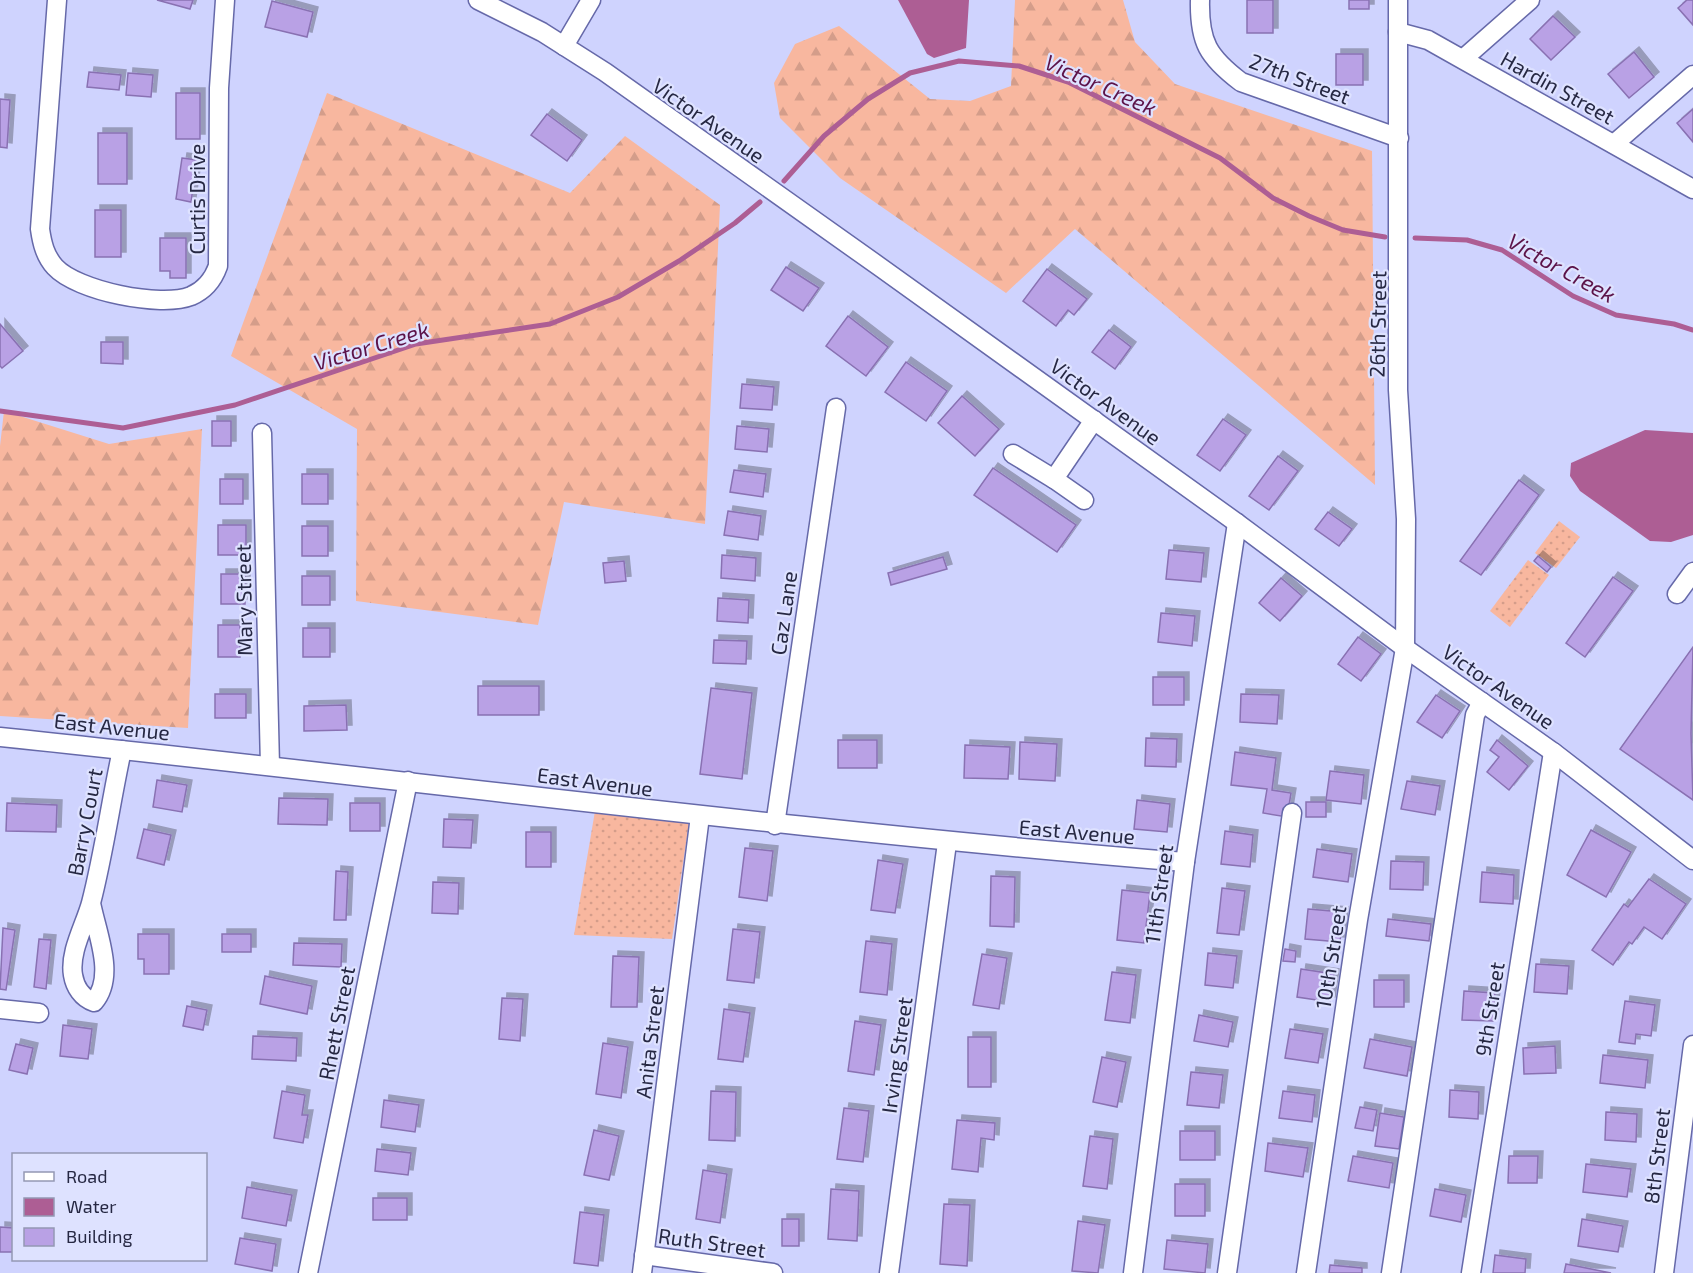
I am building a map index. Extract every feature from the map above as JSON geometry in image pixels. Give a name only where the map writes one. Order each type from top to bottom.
[{"type":"street","name":"Curtis Drive","points":[[57,0],[40,229],[46,255],[64,275],[100,290],[152,298],[177,299],[188,297],[207,285],[218,266],[219,82],[225,0]]},
{"type":"street","name":"Victor Avenue","points":[[478,0],[564,46],[605,72],[1237,523],[1406,648],[1553,752],[1693,860]]},
{"type":"street","points":[[564,46],[591,0]]},
{"type":"street","name":"27th Street","points":[[1200,0],[1199,28],[1202,36],[1211,54],[1225,70],[1241,82],[1399,138]]},
{"type":"street","name":"26th Street","points":[[1398,0],[1398,390],[1406,519],[1406,648]]},
{"type":"street","points":[[1463,59],[1530,0]]},
{"type":"street","name":"Hardin Street","points":[[1398,32],[1428,40],[1693,189]]},
{"type":"street","points":[[1614,144],[1693,75]]},
{"type":"street","name":"Caz Lane","points":[[775,825],[836,408]]},
{"type":"street","points":[[1054,479],[1094,420]]},
{"type":"street","name":"Mary Street","points":[[261,433],[270,766]]},
{"type":"street","points":[[1013,454],[1084,500]]},
{"type":"street","name":"11th Street","points":[[1133,1273],[1185,862],[1237,523]]},
{"type":"street","points":[[1677,594],[1693,572]]},
{"type":"street","name":"10th Street","points":[[1306,1273],[1358,920],[1406,648]]},
{"type":"street","points":[[1391,1273],[1474,715],[1482,702]]},
{"type":"street","name":"East Avenue","points":[[0,737],[775,825],[947,843],[1185,862]]},
{"type":"street","name":"Barry Court","points":[[91,903],[122,750]]},
{"type":"street","name":"9th Street","points":[[1471,1273],[1553,752]]},
{"type":"street","name":"Rhett Street","points":[[308,1273],[408,782]]},
{"type":"street","points":[[1227,1273],[1292,813]]},
{"type":"street","name":"Anita Street","points":[[643,1264],[700,816]]},
{"type":"street","name":"Irving Street","points":[[890,1273],[947,843]]},
{"type":"street","points":[[0,1009],[39,1013]]},
{"type":"street","name":"8th Street","points":[[1664,1273],[1693,1045]]},
{"type":"street","name":"Ruth Street","points":[[643,1264],[774,1273]]},
{"type":"green space","points":[[1015,0],[1123,0],[1135,42],[1175,84],[1372,151],[1375,485],[1075,229],[1006,293],[840,178],[780,118],[774,83],[795,44],[839,26],[930,99],[970,101],[1011,86]]},
{"type":"green space","points":[[327,93],[570,193],[625,136],[720,205],[705,524],[564,502],[538,625],[356,601],[357,429],[231,356]]},
{"type":"green space","points":[[4,411],[109,444],[202,429],[188,728],[0,716],[0,446]]},
{"type":"green space","points":[[1559,521],[1580,537],[1556,568],[1535,553]]},
{"type":"green space","points":[[1528,560],[1549,575],[1510,627],[1490,611]]},
{"type":"green space","points":[[595,811],[689,822],[672,939],[574,935]]},
{"type":"water","points":[[898,0],[969,0],[966,48],[934,58],[927,54]]},
{"type":"water","points":[[1645,430],[1693,433],[1693,535],[1671,542],[1650,541],[1580,491],[1570,476],[1571,463]]},
{"type":"building","points":[[157,0],[193,0],[190,9]]},
{"type":"building","points":[[1247,0],[1273,0],[1273,33],[1247,33]]},
{"type":"building","points":[[1349,0],[1369,0],[1369,9],[1349,9]]},
{"type":"building","points":[[1687,0],[1693,0],[1693,25],[1678,8]]},
{"type":"building","points":[[272,1],[313,12],[307,37],[265,27]]},
{"type":"building","points":[[1553,16],[1575,37],[1551,60],[1530,39]]},
{"type":"building","points":[[1634,52],[1654,77],[1629,98],[1608,74]]},
{"type":"building","points":[[1336,54],[1363,54],[1363,85],[1336,85]]},
{"type":"building","points":[[89,72],[121,75],[119,90],[87,87]]},
{"type":"building","points":[[128,73],[153,75],[151,97],[126,95]]},
{"type":"building","points":[[176,93],[200,93],[200,139],[176,139]]},
{"type":"building","points":[[0,99],[10,100],[7,148],[0,147]]},
{"type":"building","points":[[1693,109],[1693,142],[1677,123]]},
{"type":"building","points":[[547,114],[582,140],[567,161],[531,135]]},
{"type":"building","points":[[98,133],[127,133],[127,184],[98,184]]},
{"type":"building","points":[[182,158],[197,160],[191,202],[176,199]]},
{"type":"building","points":[[95,210],[121,210],[121,257],[95,257]]},
{"type":"building","points":[[160,238],[186,238],[186,278],[170,278],[170,271],[160,271]]},
{"type":"building","points":[[786,267],[819,288],[803,311],[771,290]]},
{"type":"building","points":[[1047,269],[1087,299],[1074,315],[1068,310],[1056,326],[1023,301]]},
{"type":"building","points":[[848,316],[888,347],[866,376],[826,346]]},
{"type":"building","points":[[0,324],[23,351],[2,368],[0,366]]},
{"type":"building","points":[[1109,330],[1131,347],[1115,369],[1092,352]]},
{"type":"building","points":[[101,342],[123,342],[123,364],[101,363]]},
{"type":"building","points":[[906,362],[947,391],[926,421],[885,392]]},
{"type":"building","points":[[742,384],[774,387],[772,410],[740,408]]},
{"type":"building","points":[[962,396],[999,429],[975,456],[938,423]]},
{"type":"building","points":[[1223,419],[1246,435],[1220,471],[1197,455]]},
{"type":"building","points":[[212,421],[231,421],[231,446],[212,446]]},
{"type":"building","points":[[737,426],[769,429],[767,452],[735,449]]},
{"type":"building","points":[[1278,456],[1298,471],[1269,510],[1249,496]]},
{"type":"building","points":[[993,468],[1076,525],[1057,552],[974,495]]},
{"type":"building","points":[[734,470],[766,474],[763,497],[730,492]]},
{"type":"building","points":[[302,474],[328,474],[328,504],[302,504]]},
{"type":"building","points":[[220,479],[243,479],[243,504],[220,504]]},
{"type":"building","points":[[1519,480],[1539,495],[1481,575],[1460,561]]},
{"type":"building","points":[[728,511],[761,516],[758,540],[724,535]]},
{"type":"building","points":[[1328,512],[1352,529],[1339,546],[1315,529]]},
{"type":"building","points":[[218,525],[246,525],[246,555],[218,555]]},
{"type":"building","points":[[302,526],[328,526],[328,556],[302,556]]},
{"type":"building","points":[[1169,550],[1204,553],[1201,582],[1166,579]]},
{"type":"building","points":[[722,555],[756,558],[755,581],[721,578]]},
{"type":"building","points":[[1538,556],[1551,567],[1547,572],[1534,561]]},
{"type":"building","points":[[943,557],[947,569],[891,585],[888,573]]},
{"type":"building","points":[[624,561],[626,581],[605,583],[603,563]]},
{"type":"building","points":[[221,574],[245,574],[245,604],[221,604]]},
{"type":"building","points":[[302,576],[330,576],[330,605],[302,605]]},
{"type":"building","points":[[1613,577],[1633,591],[1585,657],[1566,643]]},
{"type":"building","points":[[1281,578],[1302,596],[1280,621],[1259,603]]},
{"type":"building","points":[[718,598],[749,600],[748,623],[717,621]]},
{"type":"building","points":[[1161,613],[1195,616],[1192,646],[1158,642]]},
{"type":"building","points":[[218,625],[240,625],[240,657],[218,657]]},
{"type":"building","points":[[303,628],[330,628],[330,657],[303,657]]},
{"type":"building","points":[[1358,637],[1381,654],[1361,681],[1338,664]]},
{"type":"building","points":[[714,640],[747,641],[746,664],[713,663]]},
{"type":"building","points":[[1693,647],[1691,734],[1693,800],[1620,749]]},
{"type":"building","points":[[1153,677],[1184,677],[1184,705],[1153,705]]},
{"type":"building","points":[[478,686],[539,686],[539,715],[478,715]]},
{"type":"building","points":[[711,688],[752,693],[742,779],[700,774]]},
{"type":"building","points":[[215,694],[246,694],[246,718],[215,718]]},
{"type":"building","points":[[1241,694],[1279,695],[1277,724],[1240,722]]},
{"type":"building","points":[[1436,695],[1460,711],[1442,738],[1417,722]]},
{"type":"building","points":[[346,705],[347,730],[304,731],[304,706]]},
{"type":"building","points":[[1146,738],[1177,739],[1176,767],[1145,766]]},
{"type":"building","points":[[838,740],[877,740],[877,768],[838,768]]},
{"type":"building","points":[[1497,740],[1528,766],[1509,790],[1487,772],[1499,757],[1490,750]]},
{"type":"building","points":[[1020,742],[1057,744],[1055,781],[1019,779]]},
{"type":"building","points":[[965,745],[1010,747],[1008,779],[964,778]]},
{"type":"building","points":[[1235,752],[1276,758],[1272,790],[1291,793],[1287,817],[1263,813],[1267,789],[1231,785]]},
{"type":"building","points":[[1330,771],[1364,775],[1361,804],[1326,800]]},
{"type":"building","points":[[157,780],[187,785],[182,812],[153,807]]},
{"type":"building","points":[[1407,781],[1440,786],[1435,815],[1401,809]]},
{"type":"building","points":[[279,798],[328,799],[327,825],[278,824]]},
{"type":"building","points":[[1137,800],[1170,804],[1167,832],[1134,829]]},
{"type":"building","points":[[1306,802],[1326,802],[1326,817],[1306,817]]},
{"type":"building","points":[[7,803],[57,805],[56,832],[6,831]]},
{"type":"building","points":[[350,803],[380,803],[380,831],[350,831]]},
{"type":"building","points":[[444,819],[473,820],[471,848],[443,847]]},
{"type":"building","points":[[144,829],[171,835],[164,865],[137,858]]},
{"type":"building","points":[[1591,830],[1631,852],[1606,897],[1567,875]]},
{"type":"building","points":[[1225,831],[1253,835],[1250,867],[1221,864]]},
{"type":"building","points":[[526,832],[551,832],[551,867],[526,867]]},
{"type":"building","points":[[745,848],[773,851],[767,901],[739,897]]},
{"type":"building","points":[[1317,849],[1352,854],[1348,882],[1313,877]]},
{"type":"building","points":[[878,860],[903,864],[895,913],[871,910]]},
{"type":"building","points":[[1391,861],[1424,862],[1423,890],[1390,889]]},
{"type":"building","points":[[336,871],[348,872],[346,920],[334,920]]},
{"type":"building","points":[[1482,872],[1514,875],[1513,904],[1480,902]]},
{"type":"building","points":[[991,876],[1015,877],[1014,927],[990,926]]},
{"type":"building","points":[[1649,879],[1686,904],[1662,939],[1644,927],[1632,944],[1629,942],[1613,965],[1592,950],[1624,904],[1628,907]]},
{"type":"building","points":[[433,882],[459,883],[458,914],[432,913]]},
{"type":"building","points":[[1222,888],[1245,891],[1239,935],[1217,933]]},
{"type":"building","points":[[1122,890],[1150,893],[1144,943],[1117,940]]},
{"type":"building","points":[[1308,909],[1343,912],[1340,942],[1305,939]]},
{"type":"building","points":[[1388,919],[1431,924],[1429,941],[1386,936]]},
{"type":"building","points":[[3,928],[15,930],[6,990],[0,989]]},
{"type":"building","points":[[733,929],[760,932],[754,983],[727,980]]},
{"type":"building","points":[[138,934],[169,934],[169,974],[144,974],[144,959],[138,959]]},
{"type":"building","points":[[222,934],[251,934],[251,952],[222,952]]},
{"type":"building","points":[[39,939],[51,940],[46,989],[34,987]]},
{"type":"building","points":[[866,941],[892,944],[887,995],[860,992]]},
{"type":"building","points":[[294,943],[342,944],[341,967],[293,965]]},
{"type":"building","points":[[1285,949],[1296,951],[1295,962],[1283,961]]},
{"type":"building","points":[[1208,953],[1237,956],[1233,988],[1205,985]]},
{"type":"building","points":[[982,954],[1007,958],[999,1009],[973,1005]]},
{"type":"building","points":[[613,956],[639,957],[637,1007],[611,1007]]},
{"type":"building","points":[[1536,964],[1569,966],[1567,994],[1534,992]]},
{"type":"building","points":[[1301,969],[1334,974],[1330,1002],[1297,997]]},
{"type":"building","points":[[1112,972],[1136,975],[1130,1023],[1105,1020]]},
{"type":"building","points":[[265,976],[312,986],[307,1014],[260,1004]]},
{"type":"building","points":[[1374,980],[1404,980],[1404,1007],[1374,1007]]},
{"type":"building","points":[[1464,991],[1495,993],[1493,1021],[1462,1020]]},
{"type":"building","points":[[502,998],[523,999],[520,1041],[499,1039]]},
{"type":"building","points":[[1625,1001],[1655,1005],[1651,1036],[1636,1034],[1635,1044],[1619,1042]]},
{"type":"building","points":[[187,1006],[207,1010],[203,1030],[183,1026]]},
{"type":"building","points":[[724,1009],[750,1013],[743,1062],[718,1059]]},
{"type":"building","points":[[1199,1015],[1233,1022],[1228,1047],[1194,1041]]},
{"type":"building","points":[[855,1021],[881,1025],[874,1075],[848,1071]]},
{"type":"building","points":[[63,1025],[92,1029],[88,1059],[60,1056]]},
{"type":"building","points":[[1290,1029],[1323,1034],[1318,1063],[1285,1058]]},
{"type":"building","points":[[253,1036],[297,1038],[296,1061],[252,1059]]},
{"type":"building","points":[[968,1037],[991,1037],[991,1087],[968,1087]]},
{"type":"building","points":[[1370,1039],[1412,1047],[1407,1076],[1364,1068]]},
{"type":"building","points":[[603,1043],[628,1047],[621,1098],[596,1094]]},
{"type":"building","points":[[16,1044],[33,1048],[27,1074],[9,1070]]},
{"type":"building","points":[[1555,1046],[1556,1073],[1524,1074],[1523,1048]]},
{"type":"building","points":[[1603,1055],[1648,1060],[1645,1088],[1600,1083]]},
{"type":"building","points":[[1102,1057],[1126,1062],[1117,1107],[1093,1102]]},
{"type":"building","points":[[1191,1072],[1223,1075],[1219,1108],[1187,1105]]},
{"type":"building","points":[[1450,1090],[1479,1092],[1478,1119],[1449,1117]]},
{"type":"building","points":[[282,1091],[305,1095],[302,1115],[308,1115],[303,1143],[274,1138]]},
{"type":"building","points":[[711,1091],[736,1092],[735,1141],[709,1140]]},
{"type":"building","points":[[1283,1091],[1315,1095],[1312,1122],[1279,1118]]},
{"type":"building","points":[[384,1100],[419,1105],[415,1132],[381,1127]]},
{"type":"building","points":[[1360,1107],[1377,1110],[1373,1131],[1355,1128]]},
{"type":"building","points":[[844,1108],[869,1111],[863,1162],[837,1159]]},
{"type":"building","points":[[1606,1112],[1637,1114],[1636,1142],[1605,1140]]},
{"type":"building","points":[[1380,1113],[1404,1117],[1399,1149],[1375,1146]]},
{"type":"building","points":[[957,1120],[995,1123],[994,1140],[981,1138],[978,1172],[952,1169]]},
{"type":"building","points":[[594,1130],[619,1136],[609,1180],[584,1175]]},
{"type":"building","points":[[1180,1131],[1215,1131],[1215,1160],[1180,1160]]},
{"type":"building","points":[[1090,1136],[1113,1139],[1107,1189],[1083,1186]]},
{"type":"building","points":[[1268,1143],[1308,1148],[1303,1177],[1265,1171]]},
{"type":"building","points":[[377,1149],[411,1153],[408,1175],[375,1171]]},
{"type":"building","points":[[1353,1156],[1393,1163],[1389,1188],[1348,1181]]},
{"type":"building","points":[[1509,1156],[1538,1156],[1537,1183],[1508,1183]]},
{"type":"building","points":[[1586,1164],[1631,1169],[1627,1197],[1583,1192]]},
{"type":"building","points":[[703,1170],[727,1174],[720,1223],[696,1219]]},
{"type":"building","points":[[1175,1184],[1205,1184],[1205,1216],[1175,1216]]},
{"type":"building","points":[[247,1187],[292,1195],[286,1226],[242,1218]]},
{"type":"building","points":[[831,1189],[859,1191],[857,1241],[828,1239]]},
{"type":"building","points":[[1435,1189],[1466,1195],[1461,1222],[1430,1216]]},
{"type":"building","points":[[373,1198],[407,1198],[407,1220],[373,1220]]},
{"type":"building","points":[[944,1204],[970,1205],[967,1266],[940,1264]]},
{"type":"building","points":[[580,1212],[604,1215],[598,1266],[574,1263]]},
{"type":"building","points":[[782,1219],[799,1219],[799,1246],[782,1246]]},
{"type":"building","points":[[1582,1219],[1623,1226],[1618,1252],[1578,1246]]},
{"type":"building","points":[[1078,1221],[1105,1225],[1098,1273],[1072,1271]]},
{"type":"building","points":[[0,1227],[12,1228],[12,1252],[0,1252]]},
{"type":"building","points":[[240,1238],[276,1244],[272,1271],[235,1264]]},
{"type":"building","points":[[1167,1240],[1208,1244],[1205,1273],[1164,1269]]},
{"type":"building","points":[[1495,1255],[1526,1259],[1525,1273],[1493,1273]]},
{"type":"building","points":[[1566,1264],[1611,1273],[1564,1273]]},
{"type":"building","points":[[1330,1265],[1362,1268],[1362,1273],[1329,1273]]},
{"type":"waterway","name":"Victor Creek","points":[[784,181],[824,136],[868,99],[910,73],[959,61],[1019,66],[1068,82],[1220,158],[1273,198],[1309,216],[1343,230],[1385,237]]},
{"type":"waterway","name":"Victor Creek","points":[[0,411],[123,428],[235,405],[416,344],[550,324],[618,297],[679,261],[735,223],[760,202]]},
{"type":"waterway","name":"Victor Creek","points":[[1415,238],[1467,240],[1502,250],[1573,296],[1616,315],[1674,324],[1693,330]]}]
